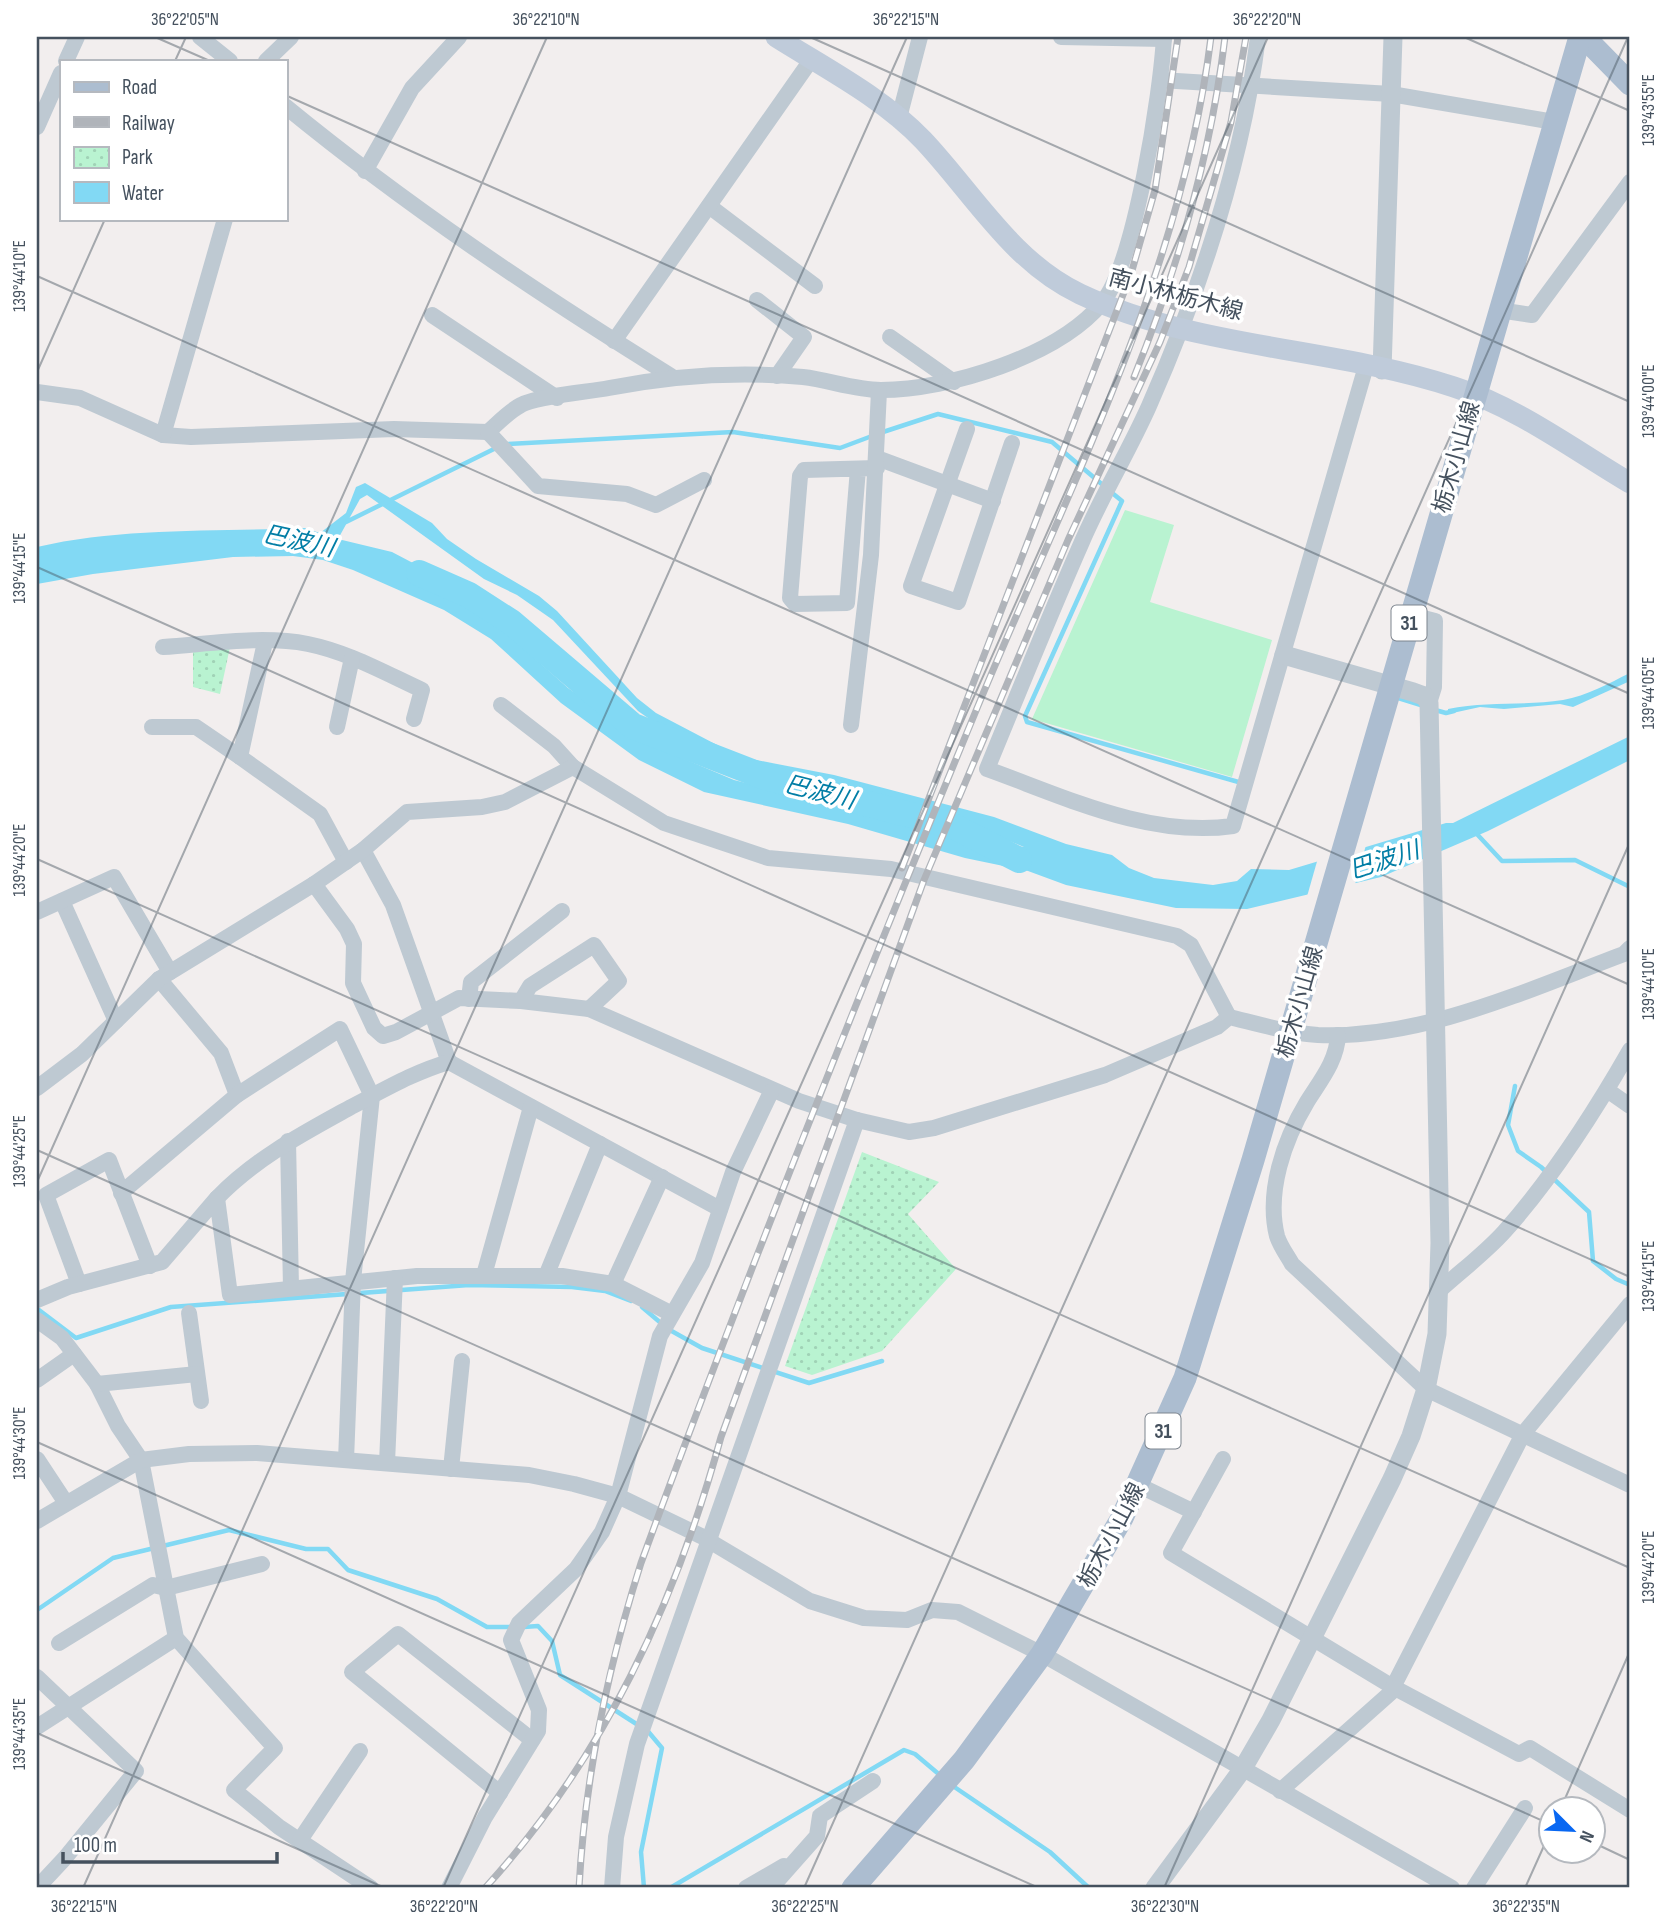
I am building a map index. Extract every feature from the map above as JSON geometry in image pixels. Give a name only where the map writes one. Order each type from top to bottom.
[{"type":"main road","name":"南小林栃木線","points":[[776,37],[899,118],[922,138],[1031,261],[1062,284],[1102,303],[1182,327],[1374,368],[1474,394],[1630,483]]},
{"type":"main road","points":[[1582,37],[1630,83]]},
{"type":"main road","name":"栃木小山線","points":[[853,1888],[964,1760],[1042,1654],[1091,1575],[1139,1485],[1185,1378],[1253,1160],[1474,394],[1554,122],[1582,37]]},
{"type":"street","points":[[66,60],[77,37]]},
{"type":"street","points":[[200,37],[229,60]]},
{"type":"street","points":[[267,60],[291,37]]},
{"type":"street","points":[[365,172],[412,88],[460,37]]},
{"type":"street","points":[[899,118],[920,37]]},
{"type":"street","points":[[37,392],[80,398],[163,435],[191,437],[394,429],[488,432],[521,404],[671,376],[714,374],[805,377],[879,391],[954,382],[1034,351],[1075,327],[1102,303],[1116,282],[1128,239],[1160,80],[1164,38],[1061,37]]},
{"type":"street","points":[[1258,37],[1252,83],[1217,228],[1182,327],[1147,409],[1081,543],[987,769],[1126,819],[1212,829],[1233,826],[1374,368],[1393,37]]},
{"type":"street","points":[[614,341],[811,60]]},
{"type":"street","points":[[37,127],[60,75]]},
{"type":"street","points":[[1160,80],[1252,83],[1391,94],[1554,122]]},
{"type":"street","points":[[287,108],[365,172],[542,295],[671,376]]},
{"type":"street","points":[[1499,310],[1532,315],[1630,182]]},
{"type":"street","points":[[709,206],[815,286]]},
{"type":"street","points":[[163,435],[225,220]]},
{"type":"street","points":[[757,300],[804,337],[777,376]]},
{"type":"street","points":[[432,315],[557,398]]},
{"type":"street","points":[[890,337],[954,382]]},
{"type":"street","points":[[851,725],[877,463],[879,391]]},
{"type":"street","points":[[967,429],[911,586],[958,602],[1013,443]]},
{"type":"street","points":[[488,432],[538,486],[627,494],[656,505],[704,480]]},
{"type":"street","points":[[858,469],[847,603],[795,604],[790,598],[800,476],[804,470],[858,469],[877,463],[993,501]]},
{"type":"street","points":[[1155,1888],[1242,1770],[1313,1639],[1392,1479],[1411,1436],[1426,1389],[1437,1334],[1440,1290],[1429,703],[1434,687],[1435,621],[1412,615]]},
{"type":"street","points":[[240,757],[265,642]]},
{"type":"street","points":[[163,647],[265,642],[307,644],[352,658],[422,690],[414,719]]},
{"type":"street","points":[[1284,655],[1424,696],[1429,703]]},
{"type":"street","points":[[337,727],[352,658]]},
{"type":"street","points":[[501,705],[554,746],[573,767],[664,823],[768,858],[891,869],[1177,936],[1191,945],[1229,1017],[1290,1031],[1338,1035],[1373,1034],[1437,1020],[1624,954],[1630,948]]},
{"type":"street","points":[[152,727],[196,727],[240,757],[320,814],[346,862]]},
{"type":"street","points":[[37,1088],[82,1054],[165,976],[314,884],[363,850],[407,812],[482,807],[505,802],[573,767]]},
{"type":"street","points":[[363,850],[393,905],[449,1062],[720,1209]]},
{"type":"street","points":[[37,912],[114,877],[165,976],[221,1053],[237,1095]]},
{"type":"street","points":[[314,884],[347,929],[354,944],[353,983],[374,1028],[383,1036],[396,1032],[459,998],[521,1001],[589,1009],[771,1092],[857,1120],[909,1132],[934,1128],[1105,1075],[1217,1027],[1229,1017]]},
{"type":"street","points":[[62,901],[116,1021]]},
{"type":"street","points":[[469,999],[471,982],[562,911]]},
{"type":"street","points":[[521,1001],[530,986],[594,945],[619,981],[589,1009]]},
{"type":"street","points":[[121,1193],[237,1095],[340,1029],[372,1096],[353,1281],[346,1460]]},
{"type":"street","points":[[1338,1035],[1337,1049],[1294,1123],[1281,1166],[1273,1210],[1278,1238],[1292,1264],[1426,1389],[1630,1485]]},
{"type":"street","points":[[1440,1290],[1502,1234],[1537,1192],[1607,1090],[1630,1050]]},
{"type":"street","points":[[37,1300],[79,1284],[162,1262],[241,1173],[288,1141],[372,1096],[417,1072],[449,1062]]},
{"type":"street","points":[[1607,1090],[1630,1106]]},
{"type":"street","points":[[449,1888],[500,1793],[538,1731],[539,1710],[511,1640],[519,1623],[576,1569],[602,1532],[618,1496],[660,1336],[702,1263],[720,1209],[771,1092]]},
{"type":"street","points":[[484,1275],[531,1107]]},
{"type":"street","points":[[612,1888],[615,1837],[637,1744],[857,1120]]},
{"type":"street","points":[[288,1141],[291,1288]]},
{"type":"street","points":[[546,1276],[600,1144]]},
{"type":"street","points":[[79,1284],[46,1195],[109,1160],[150,1266]]},
{"type":"street","points":[[1253,1160],[1281,1166]]},
{"type":"street","points":[[613,1284],[662,1177]]},
{"type":"street","points":[[217,1198],[230,1295],[395,1278],[546,1276],[613,1284],[672,1314]]},
{"type":"street","points":[[387,1464],[395,1278]]},
{"type":"street","points":[[1280,1791],[1395,1687],[1523,1434],[1630,1304]]},
{"type":"street","points":[[189,1313],[201,1401]]},
{"type":"street","points":[[37,1320],[62,1338],[97,1384],[118,1426],[141,1460],[176,1638],[275,1748],[234,1790],[300,1840],[371,1888]]},
{"type":"street","points":[[37,1380],[74,1354]]},
{"type":"street","points":[[451,1469],[462,1361]]},
{"type":"street","points":[[97,1384],[197,1374]]},
{"type":"street","points":[[37,1521],[141,1460],[189,1454],[257,1452],[529,1475],[618,1496],[709,1540],[810,1601],[864,1618],[907,1620],[932,1610],[958,1612],[1042,1654],[1452,1888]]},
{"type":"street","points":[[1223,1460],[1171,1553],[1395,1687],[1519,1754],[1530,1748],[1630,1810]]},
{"type":"street","points":[[37,1461],[65,1503]]},
{"type":"street","points":[[1139,1485],[1194,1512]]},
{"type":"street","points":[[59,1643],[153,1585],[166,1588],[262,1564]]},
{"type":"street","points":[[500,1793],[352,1672],[398,1634],[532,1740]]},
{"type":"street","points":[[37,1727],[176,1638]]},
{"type":"street","points":[[37,1677],[136,1771],[37,1888]]},
{"type":"street","points":[[300,1840],[360,1751]]},
{"type":"street","points":[[771,1888],[817,1836],[820,1816],[873,1781]]},
{"type":"street","points":[[1474,1888],[1525,1808]]},
{"type":"street","points":[[746,1888],[795,1860]]},
{"type":"green space","points":[[1125,510],[1174,525],[1150,602],[1272,640],[1232,777],[1032,719]]},
{"type":"green space","points":[[230,647],[220,694],[193,687],[193,652]]},
{"type":"green space","points":[[862,1152],[939,1182],[908,1214],[956,1269],[882,1351],[812,1375],[785,1366]]},
{"type":"water","points":[[365,483],[432,523],[447,539],[476,559],[539,596],[557,611],[637,698],[656,713],[719,746],[746,758],[834,775],[994,817],[1066,844],[1112,855],[1129,868],[1154,878],[1213,885],[1237,881],[1251,869],[1289,870],[1453,823],[1630,736],[1630,760],[1488,831],[1381,877],[1247,909],[1176,908],[1066,885],[1028,871],[965,858],[848,824],[704,792],[639,760],[561,703],[491,639],[444,610],[353,570],[323,560],[293,556],[233,557],[93,574],[37,584],[37,547],[136,533],[305,528],[320,533],[346,513],[356,487]],"holes":[[[367,495],[484,579],[517,595],[553,620],[638,711],[685,744],[763,775],[862,796],[984,831],[1024,847],[977,841],[734,780],[675,755],[625,728],[568,688],[474,604],[432,573],[392,552],[338,539],[360,499]]]},
{"type":"water","points":[[1630,673],[1630,681],[1573,707],[1560,704],[1504,709],[1480,707],[1448,714],[1448,709],[1462,707],[1549,702],[1572,698]]},
{"type":"pier","points":[[1366,845],[1354,888],[1306,900],[1318,858]]},
{"type":"waterway","points":[[880,433],[938,414],[1052,442],[1104,486]]},
{"type":"waterway","points":[[507,444],[733,432],[840,448],[872,436]]},
{"type":"waterway","points":[[346,522],[498,447]]},
{"type":"waterway","points":[[1111,492],[1122,501],[1025,716],[1027,722],[1242,783]]},
{"type":"waterway","name":"巴波川","points":[[419,573],[469,595],[511,622],[633,726],[765,777],[953,826],[1019,860]]},
{"type":"waterway","points":[[1395,697],[1424,706]]},
{"type":"waterway","points":[[1435,710],[1446,713],[1454,711]]},
{"type":"waterway","points":[[1475,832],[1502,861],[1575,860],[1630,887]]},
{"type":"waterway","points":[[1515,1086],[1508,1125],[1518,1151],[1541,1167],[1589,1212],[1593,1261],[1616,1279],[1630,1285]]},
{"type":"waterway","points":[[37,1314],[39,1310],[76,1338],[171,1307],[469,1285],[572,1287],[605,1291],[631,1301]]},
{"type":"waterway","points":[[642,1307],[662,1324]]},
{"type":"waterway","points":[[668,1329],[702,1348],[809,1383],[882,1361]]},
{"type":"waterway","points":[[37,1610],[113,1558],[229,1530],[306,1549],[328,1549],[348,1570],[437,1599],[487,1627],[511,1627]]},
{"type":"waterway","points":[[524,1627],[538,1626],[552,1641],[560,1675],[638,1725]]},
{"type":"waterway","points":[[644,1888],[641,1852],[662,1748],[646,1729]]},
{"type":"waterway","points":[[670,1888],[904,1750],[915,1754],[941,1776]]},
{"type":"waterway","points":[[950,1784],[1050,1852],[1089,1888]]},
{"type":"railway","points":[[902,868],[1131,274],[1155,190],[1178,37]]},
{"type":"railway","points":[[579,1888],[592,1764],[608,1683],[641,1563],[722,1346],[849,1023],[980,701],[1118,376],[1149,293],[1175,210],[1196,124],[1211,37]]},
{"type":"railway","points":[[1134,377],[1165,294],[1191,210],[1211,124],[1225,37]]},
{"type":"railway","points":[[485,1888],[565,1787],[630,1677],[657,1620],[681,1560],[721,1437],[924,880],[1068,540],[1160,342],[1189,267],[1231,122],[1246,37]]}]
